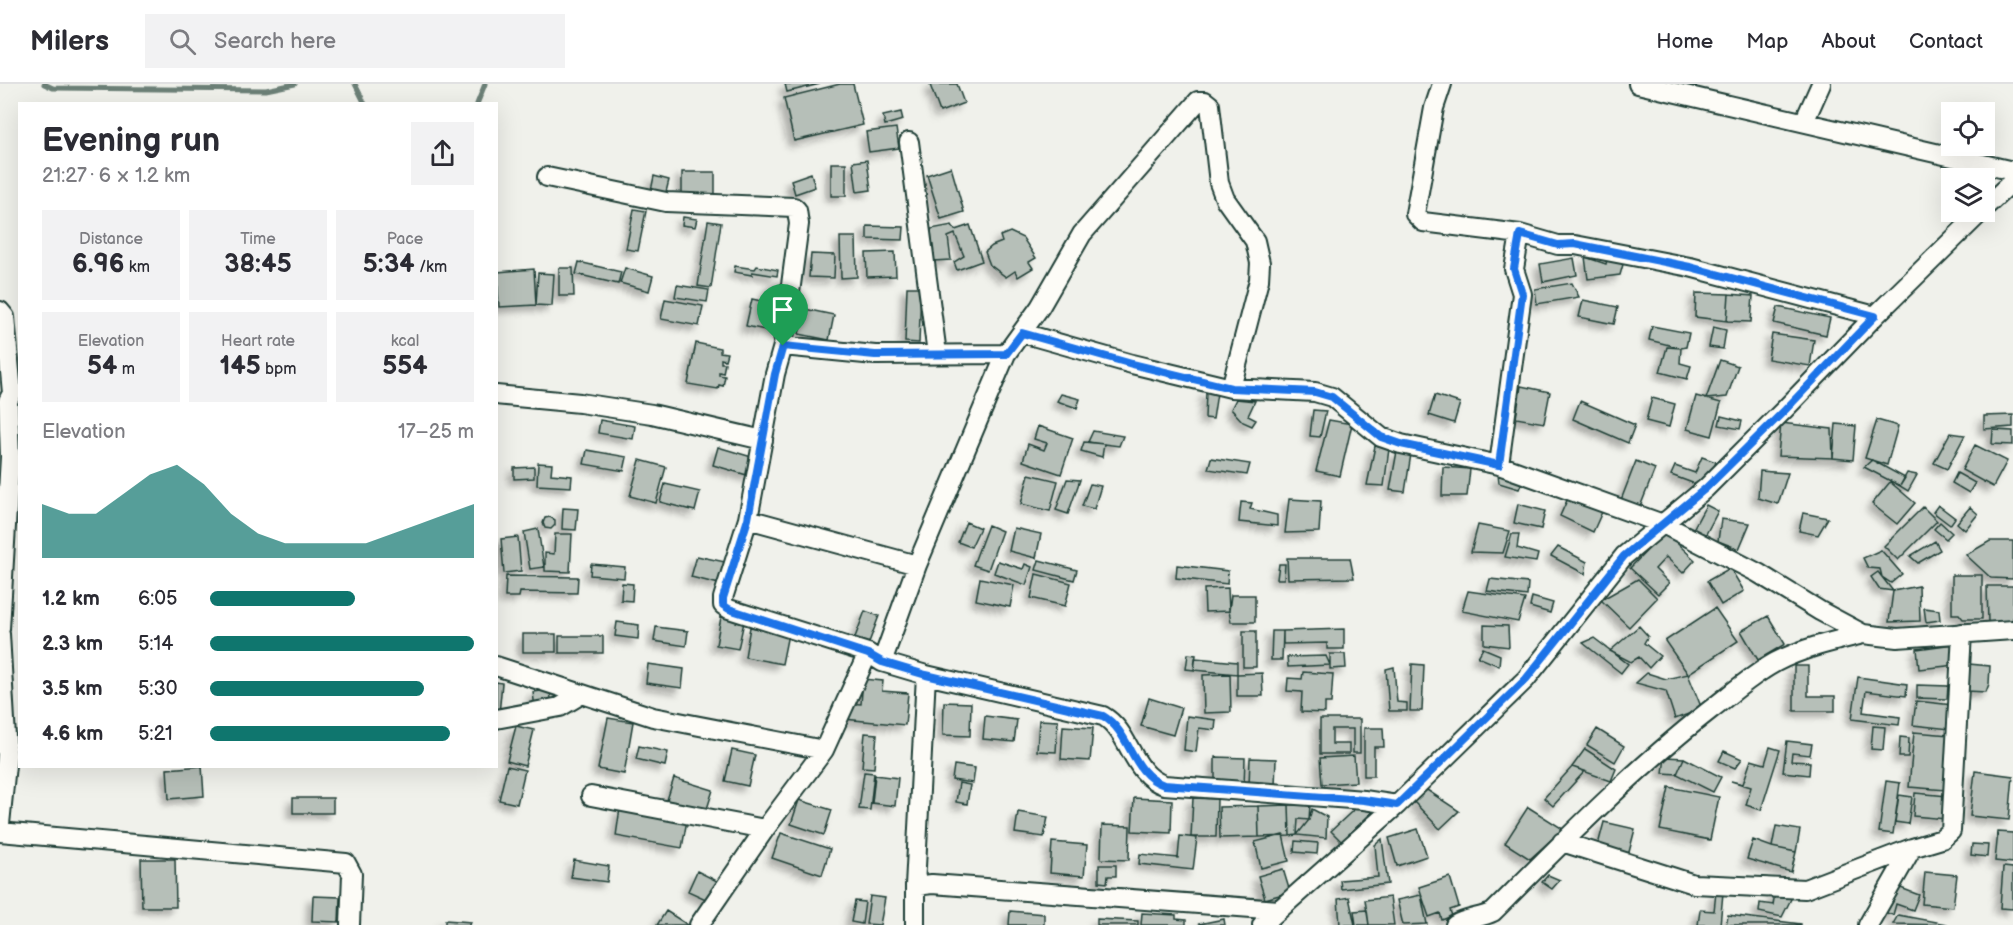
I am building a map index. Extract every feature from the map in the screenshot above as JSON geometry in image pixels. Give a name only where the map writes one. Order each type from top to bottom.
[{"type":"street","points":[[1442,84],[1434,108],[1415,214],[1423,222],[1520,234],[1558,245],[1575,244],[1690,267],[1875,316]]},
{"type":"street","points":[[1638,84],[2013,171]]},
{"type":"street","points":[[1804,122],[1821,84]]},
{"type":"street","points":[[699,925],[765,829],[824,750],[875,658],[1006,354],[1040,307],[1082,234],[1198,101],[1205,101],[1210,105],[1219,183],[1225,199],[1255,240],[1260,262],[1259,280],[1231,388]]},
{"type":"street","points":[[909,142],[937,354]]},
{"type":"street","points":[[547,177],[666,202],[794,207],[797,210],[799,224],[783,346],[775,374],[748,519],[723,598],[723,605],[729,609],[926,675],[1103,716],[1114,722],[1145,775],[1153,782],[1164,785],[1364,800],[1397,805]]},
{"type":"street","points":[[1995,198],[2013,181]]},
{"type":"street","points":[[1262,925],[1397,805],[1526,679],[1624,556],[1706,488],[1971,222]]},
{"type":"street","points":[[1499,465],[1522,294],[1514,269],[1520,234]]},
{"type":"street","points":[[0,311],[5,317],[16,391],[8,401],[11,605],[0,629]]},
{"type":"street","points":[[1022,333],[1132,364],[1231,388],[1315,392],[1332,397],[1381,437],[1401,444],[1499,465],[1663,524],[1758,573],[1863,634]]},
{"type":"street","points":[[783,346],[875,355],[1006,354]]},
{"type":"street","points":[[498,395],[580,403],[652,414],[763,441]]},
{"type":"street","points":[[748,519],[917,565]]},
{"type":"street","points":[[1455,925],[1482,918],[1493,912],[1562,842],[1665,746],[1757,674],[1777,662],[1820,644],[1863,634],[1897,638],[2013,630]]},
{"type":"street","points":[[1562,842],[1694,884],[1805,888],[1942,839],[1951,831],[1962,633]]},
{"type":"street","points":[[0,634],[13,758],[0,824]]},
{"type":"street","points":[[498,667],[653,717],[824,750]]},
{"type":"street","points":[[915,925],[926,675]]},
{"type":"street","points":[[498,719],[560,706],[582,694]]},
{"type":"street","points":[[591,796],[765,829]]},
{"type":"street","points":[[0,832],[345,863],[352,874],[350,925]]},
{"type":"street","points":[[1868,925],[1912,848]]},
{"type":"street","points":[[915,886],[932,884],[1279,910]]},
{"type":"building","points":[[785,84],[820,84],[787,92]]},
{"type":"building","points":[[840,84],[853,84],[863,125],[794,141],[784,98]]},
{"type":"building","points":[[957,84],[964,103],[940,112],[930,85]]},
{"type":"building","points":[[901,112],[903,120],[885,125],[883,116]]},
{"type":"building","points":[[896,128],[899,148],[869,152],[866,132]]},
{"type":"building","points":[[867,160],[871,190],[857,192],[853,162]]},
{"type":"building","points":[[831,163],[846,163],[846,196],[831,196]]},
{"type":"building","points":[[951,167],[964,212],[941,219],[927,175]]},
{"type":"building","points":[[682,172],[715,172],[715,200],[682,200]]},
{"type":"building","points":[[811,173],[815,187],[795,194],[791,180]]},
{"type":"building","points":[[654,176],[669,180],[664,200],[650,196]]},
{"type":"building","points":[[634,209],[646,211],[638,251],[626,249]]},
{"type":"building","points":[[683,217],[697,219],[695,227],[682,225]]},
{"type":"building","points":[[708,221],[721,223],[711,288],[698,286]]},
{"type":"building","points":[[952,225],[955,230],[970,225],[982,261],[957,270],[954,262],[964,256],[955,234],[948,237],[951,260],[933,261],[931,229]]},
{"type":"building","points":[[867,226],[904,227],[903,240],[867,239]]},
{"type":"building","points":[[1010,232],[1023,238],[1036,258],[1029,262],[1033,268],[1018,277],[1015,271],[1006,277],[990,265],[985,252],[1002,242],[1000,236]]},
{"type":"building","points":[[840,237],[856,237],[857,277],[841,278]]},
{"type":"building","points":[[895,252],[896,276],[867,277],[866,253]]},
{"type":"building","points":[[811,254],[835,255],[834,278],[809,277]]},
{"type":"building","points":[[1608,255],[1624,261],[1620,275],[1588,279],[1585,257],[1606,264]]},
{"type":"building","points":[[1574,258],[1577,275],[1543,282],[1540,264]]},
{"type":"building","points":[[579,262],[621,272],[618,284],[576,274]]},
{"type":"building","points":[[735,266],[755,269],[757,266],[778,270],[777,276],[752,272],[752,275],[734,272]]},
{"type":"building","points":[[559,268],[573,268],[574,296],[559,296]]},
{"type":"building","points":[[625,268],[653,276],[649,291],[620,283]]},
{"type":"building","points":[[534,269],[536,305],[499,307],[498,272]]},
{"type":"building","points":[[538,273],[554,274],[552,306],[536,305]]},
{"type":"building","points":[[1572,283],[1579,297],[1537,304],[1535,289]]},
{"type":"building","points":[[677,285],[709,290],[707,302],[675,297]]},
{"type":"building","points":[[907,287],[921,287],[919,343],[905,342]]},
{"type":"building","points":[[1696,293],[1729,294],[1727,321],[1695,317]]},
{"type":"building","points":[[1729,294],[1753,296],[1751,322],[1727,321]]},
{"type":"building","points":[[665,299],[703,306],[699,326],[661,319]]},
{"type":"building","points":[[752,299],[786,306],[780,333],[746,326]]},
{"type":"building","points":[[1583,300],[1618,307],[1614,324],[1579,317]]},
{"type":"building","points":[[1778,307],[1830,318],[1826,335],[1774,323]]},
{"type":"building","points":[[805,309],[834,315],[829,340],[799,334]]},
{"type":"building","points":[[1652,326],[1689,333],[1686,347],[1681,348],[1649,340]]},
{"type":"building","points":[[1713,327],[1726,330],[1723,349],[1709,347]]},
{"type":"building","points":[[1772,334],[1814,340],[1810,366],[1768,359]]},
{"type":"building","points":[[696,343],[720,348],[720,352],[727,353],[725,360],[721,359],[721,363],[725,363],[723,373],[719,372],[719,375],[725,376],[723,386],[719,385],[718,389],[688,384]]},
{"type":"building","points":[[1667,347],[1681,348],[1680,363],[1691,366],[1687,379],[1660,372]]},
{"type":"building","points":[[1720,360],[1738,366],[1727,397],[1706,399]]},
{"type":"building","points":[[1521,386],[1550,392],[1544,423],[1516,418]]},
{"type":"building","points":[[1206,392],[1217,393],[1213,419],[1205,418]]},
{"type":"building","points":[[1061,394],[1080,399],[1077,408],[1057,401]]},
{"type":"building","points":[[1435,395],[1460,403],[1454,423],[1429,415]]},
{"type":"building","points":[[1696,396],[1721,403],[1712,436],[1687,429]]},
{"type":"building","points":[[1652,398],[1675,404],[1669,427],[1646,421]]},
{"type":"building","points":[[1236,399],[1255,401],[1248,416],[1256,420],[1252,426],[1243,422],[1231,409]]},
{"type":"building","points":[[1580,401],[1635,425],[1628,443],[1573,419]]},
{"type":"building","points":[[1313,410],[1326,411],[1320,437],[1310,436]]},
{"type":"building","points":[[2013,415],[2013,427],[1984,429],[1984,416]]},
{"type":"building","points":[[1721,416],[1742,421],[1740,429],[1719,425]]},
{"type":"building","points":[[600,420],[635,426],[633,439],[598,433]]},
{"type":"building","points":[[1329,420],[1352,424],[1340,476],[1316,471]]},
{"type":"building","points":[[1877,420],[1898,426],[1887,465],[1865,458]]},
{"type":"building","points":[[1781,423],[1832,429],[1833,458],[1778,456]]},
{"type":"building","points":[[1836,424],[1856,426],[1853,460],[1833,458]]},
{"type":"building","points":[[1038,426],[1073,438],[1061,474],[1023,461],[1028,444],[1044,450],[1047,443],[1034,439]]},
{"type":"building","points":[[1993,430],[2013,431],[2013,445],[1992,444]]},
{"type":"building","points":[[1093,431],[1123,436],[1119,446],[1088,442]]},
{"type":"building","points":[[1950,433],[1965,435],[1947,469],[1934,463]]},
{"type":"building","points":[[1084,442],[1104,444],[1102,457],[1081,451]]},
{"type":"building","points":[[1975,445],[2007,461],[1993,487],[1962,470]]},
{"type":"building","points":[[1375,446],[1389,449],[1384,486],[1367,485]]},
{"type":"building","points":[[718,447],[755,458],[750,476],[713,465]]},
{"type":"building","points":[[587,450],[627,457],[624,471],[584,464]]},
{"type":"building","points":[[1397,451],[1411,454],[1405,492],[1390,490]]},
{"type":"building","points":[[1702,457],[1716,462],[1706,488],[1671,475],[1675,466],[1695,473]]},
{"type":"building","points":[[1211,458],[1250,464],[1247,475],[1208,469]]},
{"type":"building","points":[[640,460],[666,467],[656,503],[630,496]]},
{"type":"building","points":[[1872,460],[1905,478],[1900,486],[1864,467]]},
{"type":"building","points":[[1636,461],[1655,469],[1640,507],[1621,500]]},
{"type":"building","points":[[538,463],[552,464],[551,474],[572,476],[571,487],[537,485]]},
{"type":"building","points":[[534,467],[534,478],[514,479],[514,468]]},
{"type":"building","points":[[1443,467],[1470,469],[1467,496],[1442,496]]},
{"type":"building","points":[[1760,471],[1788,473],[1778,504],[1758,498]]},
{"type":"building","points":[[1907,473],[1917,475],[1908,491],[1900,486]]},
{"type":"building","points":[[1957,473],[1975,483],[1969,493],[1952,483]]},
{"type":"building","points":[[1029,474],[1058,481],[1050,511],[1021,504]]},
{"type":"building","points":[[1498,475],[1522,482],[1519,489],[1499,483]]},
{"type":"building","points":[[1067,479],[1080,480],[1068,514],[1056,510]]},
{"type":"building","points":[[1890,482],[1915,503],[1897,524],[1872,504]]},
{"type":"building","points":[[665,484],[700,492],[695,511],[660,502]]},
{"type":"building","points":[[1090,484],[1101,486],[1094,509],[1082,506]]},
{"type":"building","points":[[1568,498],[1602,512],[1593,532],[1560,516]]},
{"type":"building","points":[[1289,499],[1321,501],[1319,532],[1285,533]]},
{"type":"building","points":[[1241,502],[1252,503],[1250,509],[1277,515],[1277,526],[1239,522]]},
{"type":"building","points":[[1518,504],[1545,511],[1541,529],[1514,523]]},
{"type":"building","points":[[1706,505],[1718,511],[1706,534],[1692,531]]},
{"type":"building","points":[[1938,505],[1955,518],[1950,525],[1933,512]]},
{"type":"building","points":[[1923,507],[1937,521],[1898,560],[1884,546]]},
{"type":"building","points":[[1970,507],[1978,514],[1965,530],[1957,523]]},
{"type":"building","points":[[563,508],[578,509],[576,530],[562,529]]},
{"type":"building","points":[[1803,513],[1828,518],[1818,535],[1799,531]]},
{"type":"building","points":[[550,517],[555,520],[555,525],[551,529],[545,528],[543,523],[545,518]]},
{"type":"building","points":[[1721,519],[1750,523],[1739,549],[1718,541]]},
{"type":"building","points":[[966,522],[980,528],[971,547],[958,542]]},
{"type":"building","points":[[1940,522],[1952,533],[1946,539],[1934,529]]},
{"type":"building","points":[[988,525],[1002,531],[988,570],[973,565]]},
{"type":"building","points":[[1478,525],[1510,531],[1503,553],[1471,552]]},
{"type":"building","points":[[1014,528],[1041,534],[1036,558],[1009,551]]},
{"type":"building","points":[[538,529],[544,567],[530,569],[524,532]]},
{"type":"building","points":[[1665,532],[1695,560],[1683,573],[1666,557],[1655,569],[1669,583],[1658,594],[1630,568]]},
{"type":"building","points":[[555,534],[572,534],[570,572],[545,571],[545,553],[554,554]]},
{"type":"building","points":[[1512,534],[1519,534],[1517,548],[1538,554],[1536,562],[1505,557]]},
{"type":"building","points":[[518,537],[521,571],[504,573],[501,539]]},
{"type":"building","points":[[1935,541],[1940,550],[1918,563],[1910,556]]},
{"type":"building","points":[[1990,541],[2013,541],[2013,579],[1991,578],[1966,555]]},
{"type":"building","points":[[1558,547],[1587,562],[1585,574],[1551,556]]},
{"type":"building","points":[[1881,550],[1902,574],[1891,583],[1882,577],[1880,569],[1868,568],[1863,558]]},
{"type":"building","points":[[697,556],[725,562],[719,584],[691,577]]},
{"type":"building","points":[[1287,558],[1350,558],[1354,578],[1288,579]]},
{"type":"building","points":[[1039,560],[1077,570],[1074,580],[1036,570]]},
{"type":"building","points":[[998,561],[1023,569],[1025,564],[1032,567],[1026,585],[994,573]]},
{"type":"building","points":[[591,564],[625,567],[624,578],[590,575]]},
{"type":"building","points":[[1279,564],[1285,564],[1284,579],[1277,579]]},
{"type":"building","points":[[1177,565],[1228,571],[1227,584],[1176,578]]},
{"type":"building","points":[[1730,568],[1744,591],[1721,605],[1707,581]]},
{"type":"building","points":[[1878,572],[1893,591],[1879,589],[1871,577]]},
{"type":"building","points":[[1036,574],[1071,583],[1065,606],[1031,598]]},
{"type":"building","points":[[1952,575],[1982,575],[1982,619],[1963,619],[1959,614],[1952,614]]},
{"type":"building","points":[[506,576],[578,577],[577,593],[520,592],[519,597],[505,597]]},
{"type":"building","points":[[980,578],[1014,585],[1010,607],[976,600]]},
{"type":"building","points":[[1490,579],[1528,583],[1527,596],[1487,591]]},
{"type":"building","points":[[1638,579],[1657,598],[1629,627],[1601,600]]},
{"type":"building","points":[[622,583],[633,584],[632,601],[621,600]]},
{"type":"building","points":[[1919,586],[1920,621],[1889,622],[1893,591]]},
{"type":"building","points":[[1987,586],[2013,586],[2013,621],[1988,622]]},
{"type":"building","points":[[1228,588],[1229,611],[1205,612],[1204,589]]},
{"type":"building","points":[[1468,591],[1525,599],[1518,622],[1462,611]]},
{"type":"building","points":[[1231,595],[1255,595],[1255,622],[1231,622],[1229,611]]},
{"type":"building","points":[[1532,597],[1553,603],[1550,613],[1530,607]]},
{"type":"building","points":[[1715,608],[1738,641],[1688,674],[1665,641]]},
{"type":"building","points":[[1924,608],[1939,610],[1940,620],[1926,622]]},
{"type":"building","points":[[865,611],[879,616],[868,645],[854,640]]},
{"type":"building","points":[[1768,616],[1785,644],[1758,660],[1741,631]]},
{"type":"building","points":[[721,617],[744,622],[738,649],[716,645]]},
{"type":"building","points":[[617,622],[639,625],[638,639],[615,636]]},
{"type":"building","points":[[1484,625],[1508,626],[1509,647],[1484,644]]},
{"type":"building","points":[[1639,626],[1648,636],[1644,643],[1660,656],[1649,668],[1639,657],[1631,662],[1610,651]]},
{"type":"building","points":[[656,627],[688,631],[686,646],[654,641]]},
{"type":"building","points":[[750,627],[788,634],[782,664],[745,657]]},
{"type":"building","points":[[1344,629],[1344,649],[1327,649],[1327,643],[1283,644],[1283,631]]},
{"type":"building","points":[[1243,631],[1256,631],[1256,667],[1243,667]]},
{"type":"building","points":[[1272,631],[1283,631],[1282,660],[1271,660]]},
{"type":"building","points":[[523,634],[556,634],[556,652],[523,652]]},
{"type":"building","points":[[559,636],[603,636],[603,653],[559,653]]},
{"type":"building","points":[[1594,638],[1628,664],[1621,673],[1583,643]]},
{"type":"building","points":[[1954,644],[1956,665],[1919,669],[1917,649]]},
{"type":"building","points":[[1483,648],[1500,655],[1499,666],[1478,657]]},
{"type":"building","points":[[1188,654],[1196,655],[1194,670],[1186,669]]},
{"type":"building","points":[[1330,654],[1345,654],[1346,668],[1330,669]]},
{"type":"building","points":[[1326,656],[1330,665],[1288,667],[1287,657]]},
{"type":"building","points":[[1195,658],[1237,662],[1237,674],[1194,670]]},
{"type":"building","points":[[648,664],[684,669],[682,688],[646,683]]},
{"type":"building","points":[[1412,664],[1424,665],[1422,711],[1410,711]]},
{"type":"building","points":[[1969,664],[1990,666],[1986,692],[1967,691]]},
{"type":"building","points":[[1794,666],[1808,666],[1808,696],[1835,696],[1835,711],[1794,711]]},
{"type":"building","points":[[1394,667],[1397,702],[1407,703],[1407,711],[1389,711],[1386,669]]},
{"type":"building","points":[[1303,672],[1333,674],[1331,703],[1325,703],[1325,713],[1301,712],[1302,692],[1287,691],[1288,678],[1302,679]]},
{"type":"building","points":[[1262,673],[1263,696],[1237,696],[1237,674]]},
{"type":"building","points":[[1647,673],[1666,679],[1688,674],[1702,709],[1675,719],[1666,691],[1636,683]]},
{"type":"building","points":[[1230,674],[1231,712],[1204,713],[1203,675]]},
{"type":"building","points":[[1858,677],[1907,684],[1906,696],[1866,691],[1863,712],[1900,717],[1899,725],[1852,719]]},
{"type":"building","points":[[863,679],[883,681],[882,691],[908,693],[905,725],[844,719],[845,703],[861,704]]},
{"type":"building","points":[[498,682],[502,683],[498,714]]},
{"type":"building","points":[[1917,685],[1948,686],[1947,699],[1917,698]]},
{"type":"building","points":[[550,690],[552,707],[535,709],[533,692]]},
{"type":"building","points":[[1149,698],[1181,708],[1173,735],[1141,726]]},
{"type":"building","points":[[1916,701],[1953,705],[1950,729],[1913,725]]},
{"type":"building","points":[[944,702],[971,703],[970,736],[943,735]]},
{"type":"building","points":[[985,716],[1017,720],[1014,742],[983,739]]},
{"type":"building","points":[[1187,716],[1216,720],[1215,730],[1199,728],[1196,752],[1184,750]]},
{"type":"building","points":[[608,718],[633,722],[624,774],[598,769]]},
{"type":"building","points":[[1320,719],[1360,719],[1360,753],[1353,753],[1353,729],[1332,729],[1332,744],[1349,744],[1349,754],[1320,754]]},
{"type":"building","points":[[1039,720],[1058,721],[1056,752],[1037,751]]},
{"type":"building","points":[[516,726],[534,730],[525,766],[507,761]]},
{"type":"building","points":[[1063,726],[1093,728],[1090,761],[1061,759]]},
{"type":"building","points":[[1873,726],[1885,727],[1883,750],[1871,749]]},
{"type":"building","points":[[1364,728],[1383,728],[1384,747],[1374,747],[1374,776],[1364,776]]},
{"type":"building","points":[[1597,729],[1624,746],[1615,762],[1587,745]]},
{"type":"building","points":[[1914,732],[1950,735],[1946,790],[1909,787]]},
{"type":"building","points":[[865,733],[877,734],[874,768],[862,767]]},
{"type":"building","points":[[1900,737],[1909,738],[1908,757],[1899,757]]},
{"type":"building","points":[[1787,741],[1812,744],[1810,755],[1792,753],[1791,761],[1810,762],[1809,775],[1783,772]]},
{"type":"building","points":[[639,746],[668,752],[665,766],[636,759]]},
{"type":"building","points":[[1770,747],[1780,750],[1761,810],[1746,805],[1751,787],[1731,781],[1743,784],[1751,760],[1765,764]]},
{"type":"building","points":[[1585,749],[1616,769],[1611,781],[1572,767]]},
{"type":"building","points":[[732,750],[755,755],[748,786],[725,781]]},
{"type":"building","points":[[1724,751],[1742,759],[1735,768],[1719,761]]},
{"type":"building","points":[[1354,756],[1356,782],[1322,784],[1320,758]]},
{"type":"building","points":[[1215,757],[1245,758],[1244,787],[1215,787]]},
{"type":"building","points":[[1665,757],[1684,758],[1677,774],[1663,773]]},
{"type":"building","points":[[1250,758],[1276,759],[1275,786],[1249,786]]},
{"type":"building","points":[[1684,758],[1721,777],[1713,792],[1677,774]]},
{"type":"building","points":[[954,765],[975,768],[973,783],[952,780]]},
{"type":"building","points":[[507,766],[525,770],[517,804],[499,800]]},
{"type":"building","points":[[1572,767],[1585,771],[1553,806],[1544,798]]},
{"type":"building","points":[[202,768],[204,796],[169,799],[167,769]]},
{"type":"building","points":[[1975,771],[2013,776],[2009,820],[1970,816]]},
{"type":"building","points":[[864,772],[874,773],[870,810],[859,809]]},
{"type":"building","points":[[875,775],[898,778],[895,806],[872,803]]},
{"type":"building","points":[[674,778],[713,790],[706,812],[667,800]]},
{"type":"building","points":[[1886,781],[1900,783],[1893,834],[1879,832]]},
{"type":"building","points":[[959,783],[970,785],[967,804],[956,802]]},
{"type":"building","points":[[1669,787],[1719,797],[1710,840],[1660,830]]},
{"type":"building","points":[[1427,790],[1459,811],[1440,829],[1414,802]]},
{"type":"building","points":[[1915,793],[1948,796],[1946,819],[1913,816]]},
{"type":"building","points":[[1899,795],[1912,797],[1908,824],[1895,822]]},
{"type":"building","points":[[293,798],[333,798],[333,813],[293,813]]},
{"type":"building","points":[[1134,798],[1172,800],[1171,833],[1132,831]]},
{"type":"building","points":[[1193,798],[1217,799],[1216,837],[1191,837]]},
{"type":"building","points":[[799,800],[832,810],[824,835],[791,824]]},
{"type":"building","points":[[1364,800],[1374,810],[1342,842],[1331,831]]},
{"type":"building","points":[[1289,805],[1310,805],[1309,820],[1298,819],[1297,835],[1290,836]]},
{"type":"building","points":[[1289,805],[1290,836],[1259,837],[1258,806]]},
{"type":"building","points":[[1258,806],[1259,837],[1220,838],[1219,807]]},
{"type":"building","points":[[1528,807],[1563,829],[1530,859],[1505,843]]},
{"type":"building","points":[[620,808],[687,820],[682,848],[616,836]]},
{"type":"building","points":[[1312,809],[1327,817],[1326,838],[1297,835],[1309,820]]},
{"type":"building","points":[[1018,812],[1048,817],[1044,837],[1015,833]]},
{"type":"building","points":[[1604,822],[1635,829],[1628,856],[1597,849]]},
{"type":"building","points":[[1102,825],[1130,826],[1129,860],[1101,859]]},
{"type":"building","points":[[1776,826],[1800,830],[1796,852],[1772,847]]},
{"type":"building","points":[[1418,829],[1427,856],[1397,866],[1389,838]]},
{"type":"building","points":[[1998,832],[2013,833],[2013,863],[1995,861]]},
{"type":"building","points":[[781,833],[830,849],[822,875],[772,858]]},
{"type":"building","points":[[1283,835],[1289,861],[1261,868],[1255,842]]},
{"type":"building","points":[[1180,836],[1197,838],[1193,870],[1139,864],[1140,854],[1178,858]]},
{"type":"building","points":[[1382,839],[1388,884],[1341,889],[1340,880],[1378,877],[1375,845]]},
{"type":"building","points":[[1753,840],[1796,852],[1791,872],[1747,859]]},
{"type":"building","points":[[1295,841],[1318,843],[1317,854],[1294,852]]},
{"type":"building","points":[[1052,842],[1087,845],[1084,876],[1050,873]]},
{"type":"building","points":[[1972,844],[1988,845],[1987,857],[1971,855]]},
{"type":"building","points":[[141,859],[175,859],[176,907],[142,907]]},
{"type":"building","points":[[574,860],[609,866],[607,882],[571,877]]},
{"type":"building","points":[[1099,865],[1116,865],[1116,876],[1108,876],[1107,883],[1099,882]]},
{"type":"building","points":[[2003,867],[2013,868],[2013,909],[2000,908]]},
{"type":"building","points":[[1283,869],[1290,892],[1265,899],[1258,876]]},
{"type":"building","points":[[697,871],[719,882],[710,901],[688,891]]},
{"type":"building","points":[[1925,872],[1957,875],[1953,907],[1922,904]]},
{"type":"building","points":[[1548,875],[1560,880],[1552,889],[1542,882]]},
{"type":"building","points":[[1450,877],[1459,907],[1450,910],[1452,916],[1442,920],[1440,913],[1429,917],[1419,887]]},
{"type":"building","points":[[1893,885],[1919,895],[1913,910],[1896,904],[1893,915],[1883,912]]},
{"type":"building","points":[[1716,892],[1723,893],[1720,925],[1698,925],[1700,910],[1714,911]]},
{"type":"building","points":[[1775,893],[1792,897],[1782,917],[1759,912],[1760,903],[1773,905]]},
{"type":"building","points":[[1421,895],[1427,924],[1403,925],[1397,900]]},
{"type":"building","points":[[313,896],[340,897],[339,922],[312,921]]},
{"type":"building","points":[[870,896],[885,898],[880,925],[866,924]]},
{"type":"building","points":[[1349,897],[1355,925],[1340,925],[1338,899]]},
{"type":"building","points":[[1390,897],[1394,925],[1369,925],[1365,900]]},
{"type":"building","points":[[855,901],[865,902],[862,924],[851,922]]},
{"type":"building","points":[[1367,910],[1369,925],[1356,925],[1354,911]]},
{"type":"building","points":[[666,911],[688,925],[657,925]]},
{"type":"building","points":[[1010,911],[1044,914],[1044,925],[1009,925]]},
{"type":"building","points":[[1142,913],[1176,915],[1176,919],[1186,920],[1186,925],[1141,925]]},
{"type":"building","points":[[1728,915],[1801,924],[1801,925],[1726,925]]},
{"type":"building","points":[[1898,915],[1947,924],[1947,925],[1893,924]]},
{"type":"building","points":[[1097,919],[1138,921],[1138,925],[1097,925]]},
{"type":"building","points":[[1224,919],[1225,925],[1199,924]]},
{"type":"building","points":[[445,920],[471,922],[470,925],[445,925]]},
{"type":"waterway","points":[[44,84],[53,88],[266,90],[295,84]]},
{"type":"waterway","points":[[355,84],[364,102]]},
{"type":"waterway","points":[[478,102],[485,84]]},
{"type":"route","points":[[1520,234],[1558,245],[1575,244],[1690,267],[1875,316],[1706,488],[1624,556],[1526,679],[1397,805],[1364,800],[1164,785],[1153,782],[1145,775],[1114,722],[1103,716],[926,675],[882,662],[868,654],[729,609],[723,605],[723,598],[748,519],[775,374],[783,346],[875,355],[1006,354],[1022,333],[1132,364],[1231,388],[1315,392],[1332,397],[1381,437],[1401,444],[1499,465],[1522,294],[1514,269],[1520,234]]}]
